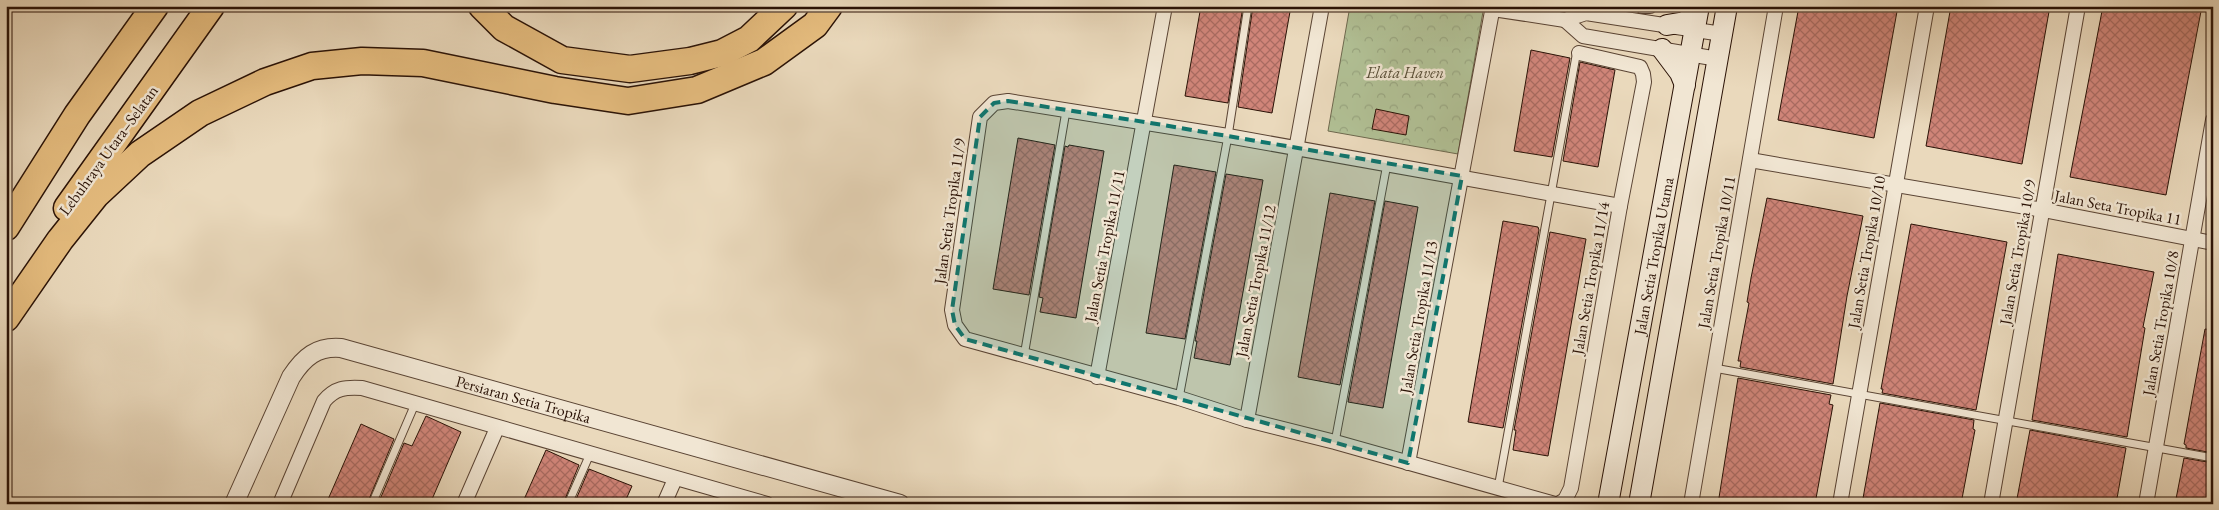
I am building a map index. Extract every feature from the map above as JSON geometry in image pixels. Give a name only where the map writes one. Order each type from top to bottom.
[{"type":"highway","points":[[6,226],[77,115],[155,6]]},
{"type":"highway","name":"Lebuhraya Utara–Selatan","points":[[6,294],[211,6]]},
{"type":"highway","points":[[482,6],[504,28],[562,60],[630,69],[690,61],[722,53],[749,39],[784,6]]},
{"type":"highway","points":[[6,318],[60,240],[90,203],[140,154],[200,113],[265,82],[312,66],[362,61],[423,63],[556,90],[628,101],[697,90],[764,62],[815,25],[829,6]]},
{"type":"main road","name":"Jalan Setia Tropika Utama","points":[[1639,504],[1727,6]]},
{"type":"main road","name":"Jalan Setia Tropika Utama","points":[[1608,504],[1698,8]]},
{"type":"main road","points":[[1667,25],[1686,22],[1698,8]]},
{"type":"main road","points":[[1662,49],[1685,85]]},
{"type":"street","name":"Jalan Setia Tropika 11/11","points":[[1097,377],[1145,122],[1164,6]]},
{"type":"street","name":"Jalan Setia Tropika 11/12","points":[[1247,420],[1322,6]]},
{"type":"street","points":[[1642,6],[1650,6]]},
{"type":"street","name":"Jalan Setia Tropika 10/11","points":[[1691,504],[1776,6]]},
{"type":"street","name":"Jalan Setia Tropika 10/10","points":[[1840,504],[1927,6]]},
{"type":"street","name":"Jalan Setia Tropika 10/9","points":[[1991,504],[2078,6]]},
{"type":"street","points":[[1493,8],[1565,20],[1586,13],[1722,34]]},
{"type":"street","name":"Jalan Setia Tropika 11/13","points":[[1408,463],[1493,8]]},
{"type":"street","points":[[1618,42],[1622,18]]},
{"type":"street","points":[[1565,20],[1583,36],[1718,59]]},
{"type":"street","name":"Jalan Setia Tropika 11/14","points":[[1556,504],[1565,500],[1571,488],[1620,206],[1644,82],[1640,67],[1579,53]]},
{"type":"street","name":"Jalan Setia Tropika 11/9","points":[[1024,356],[965,339],[954,325],[952,310],[980,117],[994,103],[1008,101],[1066,111]]},
{"type":"street","points":[[1066,111],[1145,122],[1462,176],[1620,206]]},
{"type":"street","name":"Jalan Setia Tropika 10/8","points":[[2146,504],[2213,120]]},
{"type":"street","name":"Jalan Seta Tropika 11","points":[[1750,160],[2043,210],[2213,243]]},
{"type":"street","name":"Persiaran Setia Tropika","points":[[234,504],[291,377],[298,366],[308,357],[319,349],[329,347],[341,348],[900,504]]},
{"type":"street","points":[[1024,356],[1179,398],[1247,420],[1335,442],[1556,504]]},
{"type":"street","points":[[280,504],[324,401],[336,390],[346,387],[362,388],[763,503]]},
{"type":"street","points":[[464,504],[497,428]]},
{"type":"street","points":[[664,504],[675,479]]},
{"type":"lane","points":[[1179,398],[1228,136],[1248,6]]},
{"type":"lane","points":[[1498,488],[1576,56],[1579,53]]},
{"type":"lane","points":[[1024,356],[1066,111]]},
{"type":"lane","points":[[1335,442],[1387,164]]},
{"type":"lane","points":[[1714,368],[2213,458]]},
{"type":"lane","points":[[372,504],[415,404]]},
{"type":"lane","points":[[568,504],[590,454]]},
{"type":"highlighted area","points":[[1008,101],[1145,122],[1462,176],[1408,463],[965,339],[955,325],[952,310],[980,117],[994,103]]},
{"type":"green space","name":"Elata Haven","points":[[1350,6],[1484,6],[1458,154],[1328,131]]},
{"type":"building","points":[[1201,6],[1243,6],[1228,103],[1185,96]]},
{"type":"building","points":[[1253,6],[1291,6],[1272,113],[1238,107]]},
{"type":"building","points":[[1799,6],[1898,6],[1874,138],[1778,120]]},
{"type":"building","points":[[1951,6],[2050,6],[2022,164],[1926,146]]},
{"type":"building","points":[[2103,6],[2202,6],[2166,195],[2070,177]]},
{"type":"building","points":[[1531,50],[1570,58],[1552,157],[1514,151]]},
{"type":"building","points":[[1580,62],[1615,70],[1598,167],[1563,161]]},
{"type":"building","points":[[1376,109],[1409,116],[1406,135],[1372,129]]},
{"type":"building","points":[[1018,138],[1055,145],[1029,295],[993,289]]},
{"type":"building","points":[[1069,145],[1104,151],[1076,318],[1040,312],[1043,298],[1039,297],[1065,146],[1068,147]]},
{"type":"building","points":[[1174,165],[1216,172],[1185,339],[1146,333]]},
{"type":"building","points":[[1226,174],[1263,180],[1230,365],[1194,358],[1197,341],[1195,341]]},
{"type":"building","points":[[1330,193],[1375,201],[1340,385],[1298,377]]},
{"type":"building","points":[[1767,198],[1863,216],[1847,296],[1833,384],[1740,367],[1741,361],[1738,361],[1749,303],[1747,302]]},
{"type":"building","points":[[1385,201],[1418,207],[1383,408],[1348,402]]},
{"type":"building","points":[[1503,221],[1538,227],[1539,230],[1503,428],[1468,422]]},
{"type":"building","points":[[1911,224],[2007,242],[1976,410],[1882,393],[1883,389],[1881,389]]},
{"type":"building","points":[[1550,232],[1586,239],[1548,456],[1513,450],[1516,430],[1514,430]]},
{"type":"building","points":[[2058,254],[2154,272],[2143,327],[2145,328],[2127,437],[2032,420]]},
{"type":"building","points":[[2205,329],[2213,330],[2213,453],[2186,448],[2184,444]]},
{"type":"building","points":[[1738,378],[1831,395],[1829,404],[1833,405],[1815,504],[1718,504]]},
{"type":"building","points":[[1880,403],[1974,420],[1973,429],[1975,430],[1961,504],[1862,504]]},
{"type":"building","points":[[426,416],[461,432],[430,504],[378,504],[404,443],[412,446]]},
{"type":"building","points":[[361,424],[394,439],[367,504],[326,504]]},
{"type":"building","points":[[2030,430],[2126,448],[2116,504],[2016,504]]},
{"type":"building","points":[[546,450],[579,465],[563,504],[522,504]]},
{"type":"building","points":[[2184,458],[2213,463],[2213,504],[2175,504]]},
{"type":"building","points":[[589,469],[632,486],[624,504],[574,504]]}]
